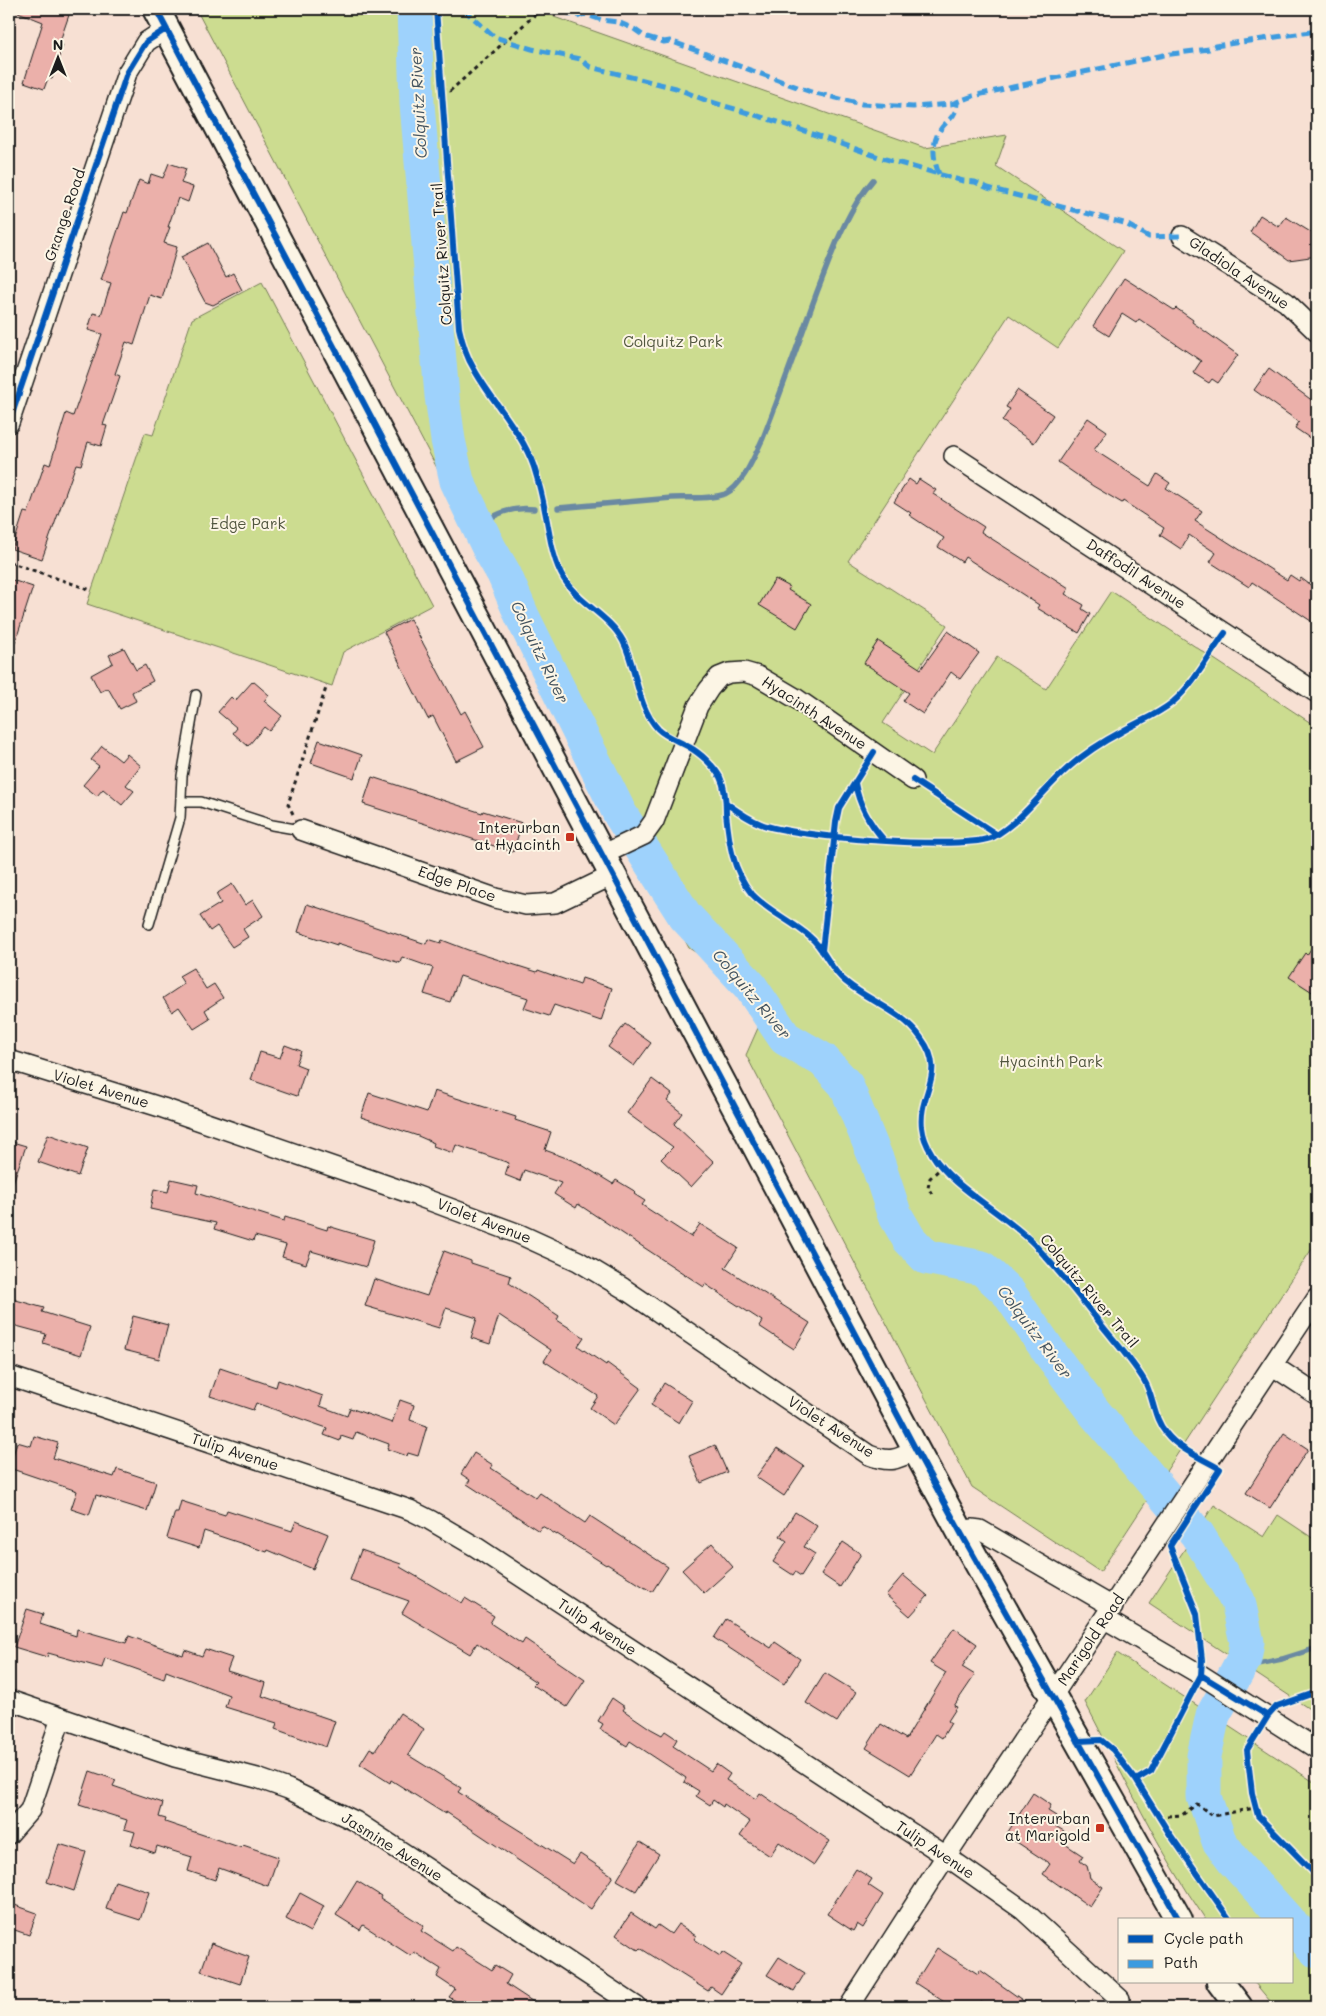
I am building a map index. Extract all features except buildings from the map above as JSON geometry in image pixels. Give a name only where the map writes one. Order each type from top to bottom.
[{"type":"main road","points":[[161,19],[916,1450],[1178,1918]]},
{"type":"main road","points":[[1222,1984],[1240,2007]]},
{"type":"street","name":"Grange Road","points":[[9,424],[127,73],[161,19]]},
{"type":"street","name":"Gladiola Avenue","points":[[1182,236],[1286,302],[1317,332]]},
{"type":"street","name":"Daffodil Avenue","points":[[954,456],[1317,693]]},
{"type":"street","name":"Hyacinth Avenue","points":[[608,865],[654,821],[698,706],[719,678],[729,673],[744,672],[758,676],[774,685],[914,780]]},
{"type":"street","name":"Edge Place","points":[[301,830],[495,898],[526,905],[555,903],[608,865]]},
{"type":"street","name":"Violet Avenue","points":[[9,1060],[190,1118],[412,1194],[519,1234],[578,1261],[623,1288],[869,1455],[884,1460],[897,1459],[916,1450]]},
{"type":"street","name":"Marigold Road","points":[[849,2007],[946,1856],[1179,1509],[1317,1298]]},
{"type":"street","points":[[1273,1366],[1317,1395]]},
{"type":"street","name":"Tulip Avenue","points":[[9,1376],[401,1507],[430,1520],[485,1553],[946,1856],[1023,1910],[1120,1999]]},
{"type":"street","points":[[962,1535],[972,1529],[980,1530],[1317,1749]]},
{"type":"street","name":"Jasmine Avenue","points":[[9,1700],[175,1757],[257,1778],[355,1821],[637,2007]]},
{"type":"street","points":[[9,1834],[30,1810],[61,1718]]},
{"type":"lane","points":[[149,924],[180,818],[182,776],[196,695]]},
{"type":"lane","points":[[181,802],[201,802],[272,825],[301,830]]},
{"type":"path","points":[[442,89],[450,91],[538,12],[547,9]]},
{"type":"path","points":[[441,81],[442,99]]},
{"type":"path","points":[[9,562],[91,590]]},
{"type":"path","points":[[301,830],[288,804],[327,685]]},
{"type":"path","points":[[932,1194],[928,1188],[930,1178],[940,1165],[948,1173]]},
{"type":"path","points":[[1166,1828],[1167,1813],[1182,1815],[1197,1804],[1213,1816],[1254,1804],[1258,1816]]},
{"type":"green space","points":[[196,9],[553,9],[554,17],[925,148],[1007,135],[996,166],[1123,251],[1058,348],[1009,315],[848,561],[947,625],[883,723],[932,755],[997,657],[1046,689],[1111,591],[1317,727],[1317,1241],[1100,1572],[972,1487],[746,1055],[770,1001],[689,948]]},
{"type":"green space","name":"Edge Park","points":[[262,282],[432,605],[343,652],[332,686],[87,604],[145,433],[153,435],[192,319]]},
{"type":"green space","points":[[1214,1505],[1264,1537],[1278,1515],[1317,1541],[1317,1714],[1149,1603]]},
{"type":"green space","points":[[1117,1653],[1317,1784],[1317,2007],[1275,2007],[1256,1984],[1294,1984],[1294,1918],[1205,1918],[1157,1840],[1085,1702]]},
{"type":"waterway","name":"Colquitz River","points":[[414,9],[417,104],[442,396],[448,440],[457,481],[620,814],[685,916],[750,986],[785,1038],[823,1060],[846,1085],[877,1161],[894,1213],[909,1239],[926,1257],[982,1268],[1008,1292],[1094,1412],[1197,1534],[1238,1601],[1247,1642],[1244,1659],[1213,1715],[1204,1756],[1204,1797],[1219,1841],[1234,1861],[1285,1918]]},
{"type":"waterway","points":[[558,508],[672,498],[712,497],[725,494],[737,484],[748,469],[763,438],[840,233],[863,192],[873,180]]},
{"type":"waterway","points":[[478,525],[504,512],[526,508],[534,509]]},
{"type":"waterway","points":[[1239,1668],[1282,1659],[1317,1648]]},
{"type":"waterway","name":"Colquitz River","points":[[1294,1927],[1317,1951]]},
{"type":"marked path","points":[[463,9],[495,37],[532,49],[580,59],[590,67],[676,88],[705,100],[778,122],[882,158],[1124,223],[1149,237],[1182,236]]},
{"type":"marked path","points":[[565,9],[568,13],[577,17],[584,14],[602,20],[618,22],[644,36],[664,42],[670,41],[811,92],[862,104],[913,107],[951,104],[973,96],[1164,55],[1317,31]]},
{"type":"marked path","points":[[939,174],[934,155],[935,142],[940,130],[955,113],[957,103]]},
{"type":"cycle path","points":[[156,9],[916,1450],[1178,1918]]},
{"type":"cycle path","name":"Colquitz River Trail","points":[[436,9],[459,328],[471,364],[522,441],[534,467],[544,504],[552,549],[560,572],[570,588],[610,624],[623,641],[645,709],[658,729],[698,753],[720,777],[725,795],[733,855],[745,885],[766,906],[810,937],[820,947],[840,977],[855,989],[905,1021],[921,1038],[929,1051],[932,1062],[932,1073],[922,1115],[924,1138],[932,1154],[952,1178],[1023,1234],[1052,1264],[1139,1372],[1147,1387],[1158,1421],[1171,1439],[1184,1449],[1220,1469],[1170,1546],[1197,1614],[1202,1660],[1201,1675],[1151,1771],[1136,1780],[1169,1833],[1229,1918]]},
{"type":"cycle path","points":[[9,423],[127,73],[146,42],[166,29]]},
{"type":"cycle path","points":[[726,803],[761,824],[779,829],[841,838],[949,843],[976,841],[993,837],[1013,823],[1080,758],[1127,728],[1167,707],[1181,695],[1225,633]]},
{"type":"cycle path","points":[[822,951],[839,808],[874,752]]},
{"type":"cycle path","points":[[913,780],[996,834]]},
{"type":"cycle path","points":[[855,783],[865,814],[884,840]]},
{"type":"cycle path","points":[[1201,1675],[1268,1716]]},
{"type":"cycle path","points":[[1317,1692],[1277,1706],[1268,1716],[1247,1750],[1252,1793],[1258,1816],[1317,1876]]},
{"type":"cycle path","points":[[1078,1741],[1101,1740],[1113,1750],[1136,1780]]},
{"type":"place","name":"Interurban at Hyacinth","points":[[570,837]]},
{"type":"place","name":"Interurban at Marigold","points":[[1100,1828]]},
{"type":"park label","name":"Colquitz Park","points":[[673,342]]},
{"type":"park label","name":"Hyacinth Park","points":[[1051,1062]]}]
